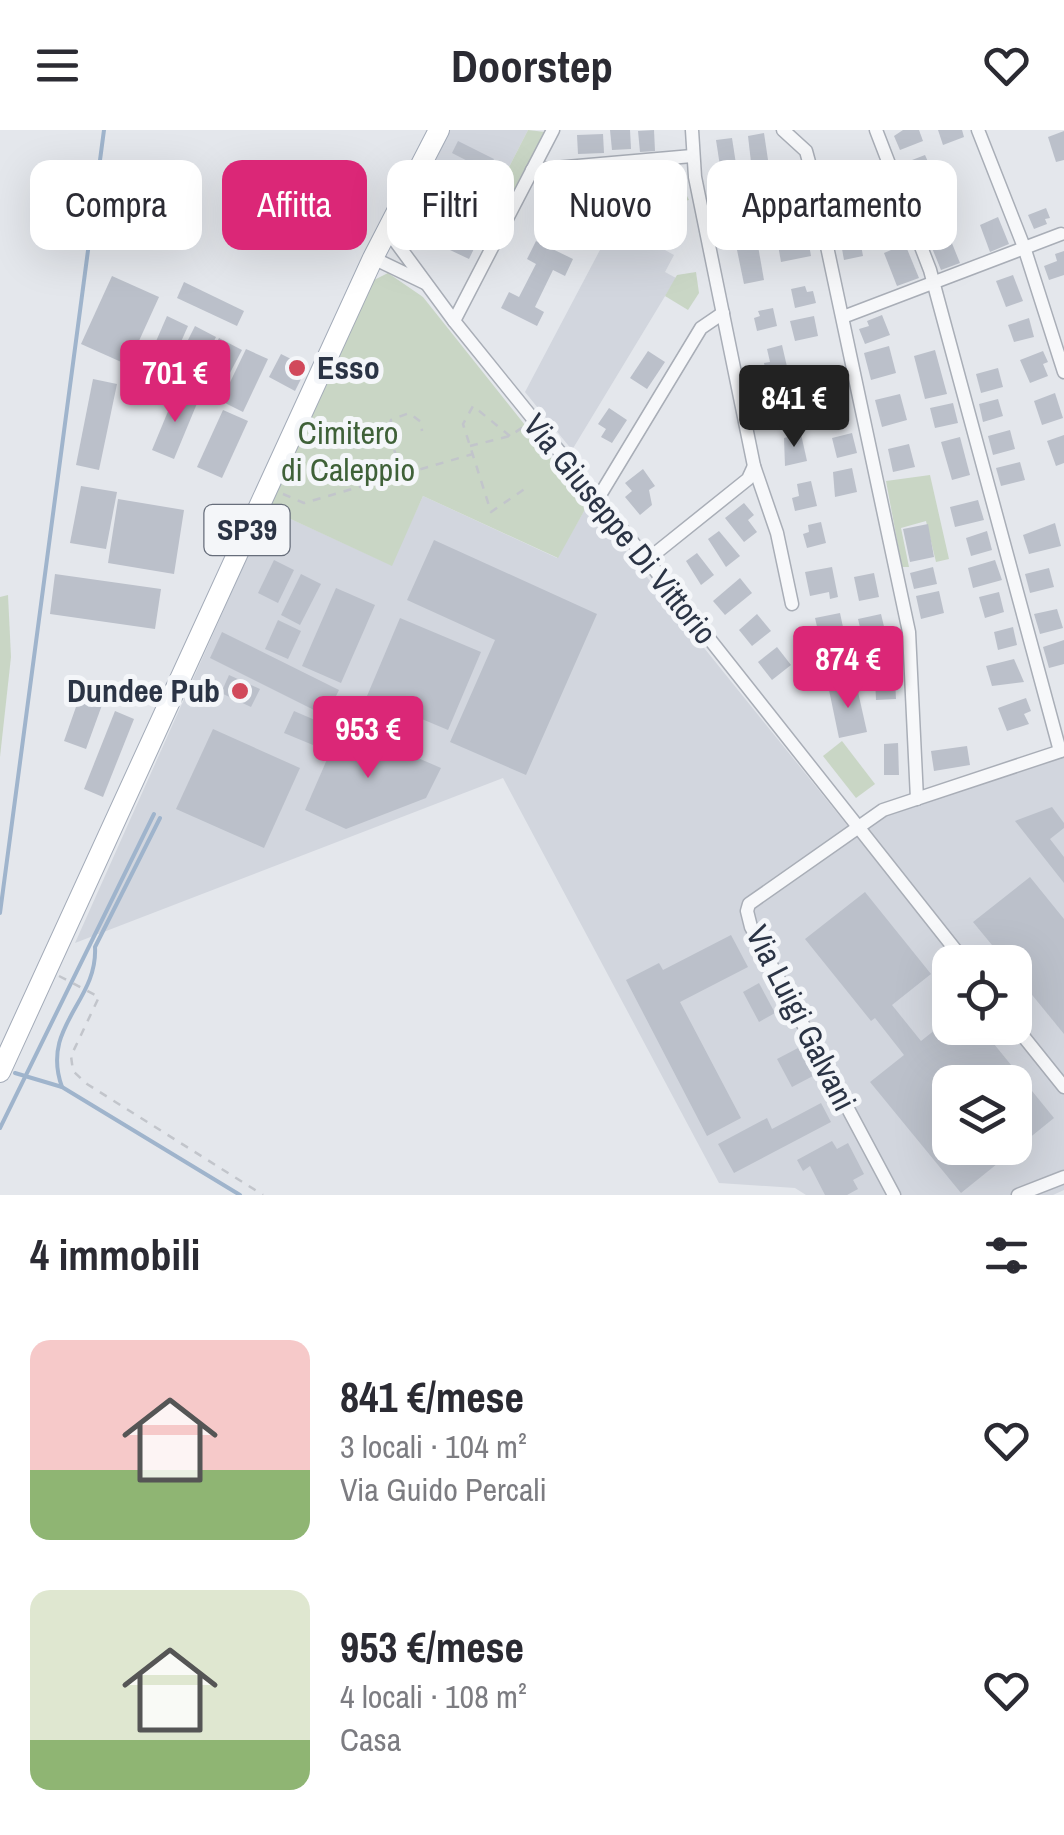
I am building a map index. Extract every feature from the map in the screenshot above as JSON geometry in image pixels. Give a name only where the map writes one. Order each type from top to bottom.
[{"type":"main road","name":"SP39","points":[[0,1072],[386,230],[439,130]]},
{"type":"street","points":[[454,321],[553,130]]},
{"type":"street","points":[[692,130],[692,156],[754,466],[777,534],[792,604]]},
{"type":"street","points":[[786,134],[808,130]]},
{"type":"street","points":[[856,827],[884,810],[1062,750],[933,282],[876,130]]},
{"type":"street","points":[[978,130],[1024,247],[1064,372]]},
{"type":"street","points":[[786,134],[806,150],[810,162],[909,632],[917,800]]},
{"type":"street","points":[[532,170],[692,156]]},
{"type":"street","name":"Via Giuseppe Di Vittorio","points":[[386,230],[454,321],[950,945]]},
{"type":"street","points":[[843,317],[1061,234]]},
{"type":"street","name":"Via Giuseppe Di Vittorio","points":[[373,258],[425,284]]},
{"type":"street","points":[[597,500],[702,328],[722,312]]},
{"type":"street","points":[[647,560],[748,480],[754,466]]},
{"type":"street","name":"Via Luigi Galvani","points":[[856,827],[755,898],[746,911],[894,1195]]},
{"type":"street","points":[[1030,1045],[1064,1087]]},
{"type":"street","points":[[1018,1195],[1064,1177]]},
{"type":"path","points":[[510,436],[473,406],[463,424],[492,512],[526,488]]},
{"type":"path","points":[[402,474],[389,432],[391,420],[409,413],[421,422],[422,431]]},
{"type":"path","points":[[470,446],[510,436],[533,420]]},
{"type":"path","points":[[267,487],[304,503],[473,454]]},
{"type":"path","points":[[65,980],[99,997],[71,1056],[73,1071],[87,1084],[264,1195]]},
{"type":"shaded area","points":[[442,130],[528,130],[513,160],[426,160]]},
{"type":"shaded area","points":[[600,250],[665,250],[674,255],[665,272],[676,278],[572,450],[525,392]]},
{"type":"shaded area","points":[[423,496],[557,558],[588,504],[855,835],[885,815],[1064,757],[1064,1190],[1053,1195],[806,1195],[795,1188],[719,1183],[503,778],[75,943],[269,509],[391,565]]},
{"type":"green space","points":[[528,130],[545,132],[514,192],[513,160]]},
{"type":"green space","points":[[696,272],[699,293],[688,310],[665,296],[677,275]]},
{"type":"green space","name":"Cimitero di Caleppio","points":[[388,273],[423,297],[588,504],[558,558],[423,496],[392,566],[269,509],[374,280]]},
{"type":"green space","points":[[930,475],[949,559],[936,562],[926,521],[901,528],[909,567],[902,567],[886,481]]},
{"type":"green space","points":[[8,595],[11,657],[0,757],[0,597]]},
{"type":"green space","points":[[842,741],[875,784],[856,798],[823,756]]},
{"type":"building","points":[[610,130],[630,130],[631,149],[612,150]]},
{"type":"building","points":[[654,130],[655,151],[640,152],[638,131]]},
{"type":"building","points":[[903,130],[919,130],[923,141],[900,150],[894,136]]},
{"type":"building","points":[[938,130],[962,130],[964,137],[943,145]]},
{"type":"building","points":[[1064,131],[1064,160],[1056,162],[1048,137]]},
{"type":"building","points":[[764,133],[768,160],[751,160],[748,136]]},
{"type":"building","points":[[603,134],[604,153],[578,154],[577,135]]},
{"type":"building","points":[[732,138],[735,160],[719,160],[716,140]]},
{"type":"building","points":[[458,141],[494,159],[466,160],[452,153]]},
{"type":"building","points":[[1046,208],[1050,218],[1045,219],[1047,224],[1034,229],[1028,215]]},
{"type":"building","points":[[998,217],[1009,244],[990,252],[980,225]]},
{"type":"building","points":[[534,245],[534,250],[554,250],[573,259],[565,276],[553,270],[535,307],[544,312],[537,326],[501,308],[509,292],[519,297],[536,264],[527,259]]},
{"type":"building","points":[[450,250],[473,250],[469,259]]},
{"type":"building","points":[[737,250],[759,250],[764,280],[744,284]]},
{"type":"building","points":[[779,250],[810,250],[811,256],[781,262]]},
{"type":"building","points":[[842,250],[862,250],[863,256],[844,260]]},
{"type":"building","points":[[907,250],[919,278],[897,286],[884,253]]},
{"type":"building","points":[[933,250],[955,250],[960,263],[941,270]]},
{"type":"building","points":[[1064,251],[1064,275],[1049,280],[1044,266],[1057,261],[1055,254]]},
{"type":"building","points":[[1013,275],[1023,301],[1006,307],[996,281]]},
{"type":"building","points":[[112,276],[159,297],[128,365],[81,344]]},
{"type":"building","points":[[184,282],[244,311],[237,326],[177,298]]},
{"type":"building","points":[[805,286],[807,292],[813,291],[816,303],[795,308],[791,289]]},
{"type":"building","points":[[773,308],[777,326],[757,331],[754,318],[760,316],[758,311]]},
{"type":"building","points":[[882,315],[890,335],[865,344],[859,329]]},
{"type":"building","points":[[167,316],[188,326],[168,371],[147,362]]},
{"type":"building","points":[[814,316],[818,336],[795,341],[790,321]]},
{"type":"building","points":[[1029,318],[1034,337],[1014,342],[1008,325]]},
{"type":"building","points":[[195,326],[216,337],[194,380],[173,370]]},
{"type":"building","points":[[219,338],[242,350],[222,388],[199,376]]},
{"type":"building","points":[[782,345],[788,371],[767,376],[767,349]]},
{"type":"building","points":[[889,346],[896,373],[871,380],[864,353]]},
{"type":"building","points":[[246,349],[268,359],[243,412],[221,401]]},
{"type":"building","points":[[935,350],[947,394],[925,399],[914,356]]},
{"type":"building","points":[[648,351],[665,362],[647,389],[630,378]]},
{"type":"building","points":[[1043,351],[1048,376],[1030,383],[1020,360]]},
{"type":"building","points":[[281,354],[307,367],[295,391],[269,377]]},
{"type":"building","points":[[998,368],[1003,387],[981,393],[976,374]]},
{"type":"building","points":[[93,379],[117,384],[99,470],[76,465]]},
{"type":"building","points":[[176,392],[198,401],[174,459],[152,450]]},
{"type":"building","points":[[1055,393],[1063,418],[1042,425],[1034,401]]},
{"type":"building","points":[[900,394],[907,420],[882,427],[875,400]]},
{"type":"building","points":[[794,397],[799,417],[775,422],[772,407],[779,406],[778,400]]},
{"type":"building","points":[[998,399],[1003,416],[983,422],[979,404]]},
{"type":"building","points":[[953,403],[958,423],[935,428],[930,408]]},
{"type":"building","points":[[845,404],[849,422],[825,428],[822,415],[829,413],[828,408]]},
{"type":"building","points":[[609,408],[627,420],[612,443],[601,437],[606,429],[598,424]]},
{"type":"building","points":[[223,410],[248,421],[222,478],[197,467]]},
{"type":"building","points":[[1010,430],[1015,449],[993,455],[988,436]]},
{"type":"building","points":[[852,433],[857,453],[837,458],[832,438]]},
{"type":"building","points":[[801,434],[807,461],[785,466],[784,438]]},
{"type":"building","points":[[1064,435],[1064,463],[1056,466],[1047,441]]},
{"type":"building","points":[[960,437],[970,475],[952,480],[941,442]]},
{"type":"building","points":[[909,444],[915,467],[893,472],[888,449]]},
{"type":"building","points":[[1020,462],[1025,480],[1001,486],[996,468]]},
{"type":"building","points":[[852,468],[857,492],[835,497],[833,472]]},
{"type":"building","points":[[643,469],[655,486],[649,490],[652,505],[640,515],[625,497],[632,491],[625,483]]},
{"type":"building","points":[[811,481],[817,506],[795,511],[792,498],[799,496],[797,484]]},
{"type":"building","points":[[81,486],[117,492],[106,549],[70,543]]},
{"type":"building","points":[[118,499],[184,510],[174,574],[108,563]]},
{"type":"building","points":[[978,500],[984,520],[955,527],[950,507]]},
{"type":"building","points":[[744,503],[754,515],[748,520],[757,532],[744,542],[725,518]]},
{"type":"building","points":[[821,522],[826,543],[807,548],[803,534],[809,532],[808,525]]},
{"type":"building","points":[[1055,523],[1061,546],[1029,554],[1023,535]]},
{"type":"building","points":[[928,524],[934,557],[910,562],[903,529]]},
{"type":"building","points":[[719,531],[740,556],[726,567],[708,539]]},
{"type":"building","points":[[987,531],[992,550],[971,556],[966,538]]},
{"type":"building","points":[[434,540],[597,614],[526,775],[450,742],[495,640],[407,600]]},
{"type":"building","points":[[697,553],[714,575],[701,585],[686,561]]},
{"type":"building","points":[[274,560],[294,570],[278,603],[258,593]]},
{"type":"building","points":[[995,560],[1002,580],[973,588],[968,568]]},
{"type":"building","points":[[832,567],[838,597],[830,599],[829,592],[810,596],[805,572]]},
{"type":"building","points":[[933,567],[937,584],[914,589],[910,573]]},
{"type":"building","points":[[1049,568],[1054,587],[1030,593],[1025,574]]},
{"type":"building","points":[[874,573],[879,597],[859,601],[854,577]]},
{"type":"building","points":[[55,574],[161,589],[155,629],[50,614]]},
{"type":"building","points":[[301,574],[321,584],[300,625],[281,615]]},
{"type":"building","points":[[740,578],[752,593],[725,615],[713,601]]},
{"type":"building","points":[[336,588],[375,605],[341,683],[302,666]]},
{"type":"building","points":[[939,591],[944,613],[921,619],[916,596]]},
{"type":"building","points":[[999,592],[1004,612],[985,618],[979,597]]},
{"type":"building","points":[[1057,609],[1063,628],[1040,634],[1034,614]]},
{"type":"building","points":[[840,613],[847,646],[823,652],[815,618]]},
{"type":"building","points":[[757,614],[771,631],[752,646],[739,630]]},
{"type":"building","points":[[881,614],[887,639],[864,644],[858,619]]},
{"type":"building","points":[[400,618],[481,652],[448,730],[367,696]]},
{"type":"building","points":[[278,620],[301,631],[288,659],[265,649]]},
{"type":"building","points":[[1013,627],[1017,645],[998,650],[994,632]]},
{"type":"building","points":[[222,632],[339,690],[326,716],[210,658]]},
{"type":"building","points":[[1064,640],[1064,664],[1049,668],[1043,647]]},
{"type":"building","points":[[777,647],[791,665],[772,680],[758,662]]},
{"type":"building","points":[[883,656],[883,660],[894,660],[896,699],[876,700],[874,657]]},
{"type":"building","points":[[1014,659],[1024,682],[992,686],[986,666]]},
{"type":"building","name":"Dundee Pub","points":[[229,675],[260,689],[251,707],[221,693]]},
{"type":"building","points":[[856,683],[867,732],[839,738],[829,690]]},
{"type":"building","points":[[83,687],[106,694],[86,749],[64,741]]},
{"type":"building","points":[[1026,698],[1031,711],[1024,714],[1029,724],[1007,731],[998,708]]},
{"type":"building","points":[[115,711],[134,719],[103,797],[84,789]]},
{"type":"building","points":[[294,711],[322,723],[313,745],[284,733]]},
{"type":"building","points":[[342,725],[441,768],[426,798],[346,829],[305,810]]},
{"type":"building","points":[[213,729],[300,768],[264,848],[176,809]]},
{"type":"building","points":[[898,743],[899,775],[884,775],[884,744]]},
{"type":"building","points":[[967,746],[970,765],[934,771],[931,751]]},
{"type":"building","points":[[1052,807],[1064,823],[1064,828],[1050,839],[1064,857],[1064,883],[1015,821]]},
{"type":"building","points":[[1030,877],[1064,919],[1064,1034],[1032,995],[1032,945],[992,945],[973,922]]},
{"type":"building","points":[[865,892],[931,974],[892,1005],[921,1041],[932,1032],[932,1045],[995,1045],[1011,1065],[932,1065],[932,1158],[870,1082],[904,1055],[875,1018],[871,1021],[805,939]]},
{"type":"building","points":[[731,935],[748,967],[680,1002],[741,1118],[707,1136],[626,980],[659,963],[663,970]]},
{"type":"building","points":[[759,983],[775,1013],[759,1022],[743,992]]},
{"type":"building","points":[[798,1048],[813,1076],[792,1087],[777,1059]]},
{"type":"building","points":[[1032,1091],[1054,1118],[1032,1136]]},
{"type":"building","points":[[821,1103],[831,1122],[734,1173],[718,1144],[767,1118],[772,1129]]},
{"type":"building","points":[[832,1141],[837,1149],[848,1143],[864,1174],[853,1180],[858,1189],[847,1195],[825,1195],[810,1166],[803,1171],[797,1160]]},
{"type":"building","points":[[938,1165],[996,1165],[961,1193]]},
{"type":"waterway","points":[[0,913],[104,130]]},
{"type":"waterway","points":[[0,1128],[154,814]]},
{"type":"waterway","points":[[62,1087],[57,1066],[64,1030],[88,984],[95,947],[160,818]]},
{"type":"waterway","points":[[15,1073],[62,1087],[240,1195]]},
{"type":"place","name":"Esso","points":[[297,368]]},
{"type":"place","name":"Dundee Pub","points":[[240,691]]}]
